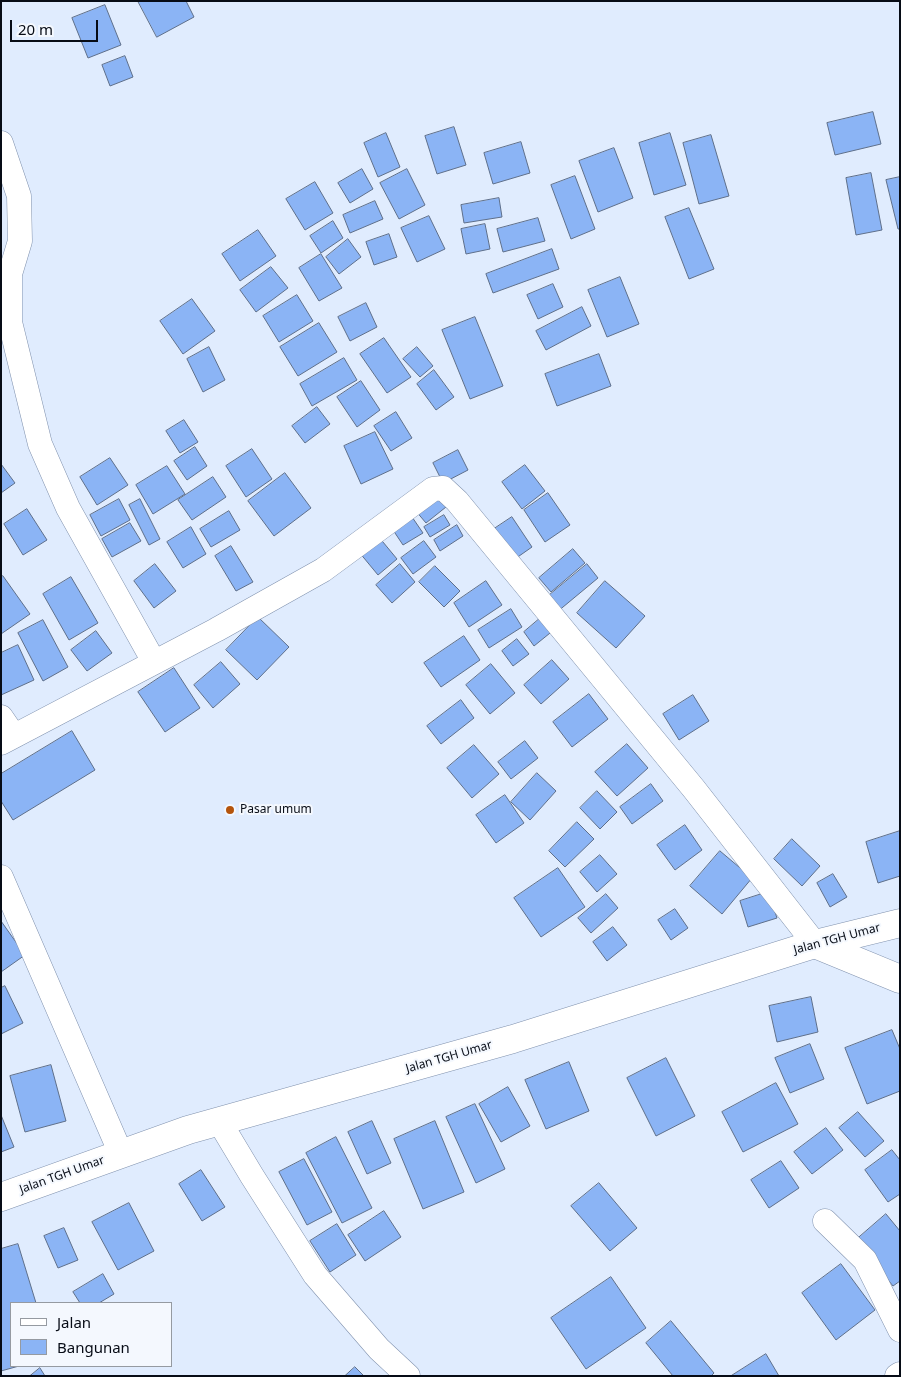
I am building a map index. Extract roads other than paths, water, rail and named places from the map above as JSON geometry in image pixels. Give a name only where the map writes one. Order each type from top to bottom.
[{"type":"main road","name":"Jalan TGH Umar","points":[[1,1197],[188,1130],[513,1039],[815,944],[900,923]]},
{"type":"main road","points":[[815,944],[900,979]]},
{"type":"street","points":[[1,143],[20,196],[20,241],[8,276],[10,322],[40,444],[68,508],[154,662]]},
{"type":"street","points":[[6,732],[154,662],[323,570],[433,489],[443,488],[457,501],[694,789],[815,944]]},
{"type":"street","points":[[1,877],[121,1154]]},
{"type":"street","points":[[219,1121],[315,1275],[379,1349],[408,1376]]},
{"type":"street","points":[[825,1222],[865,1260],[900,1330]]},
{"type":"place","name":"Pasar umum","points":[[230,810]]}]
